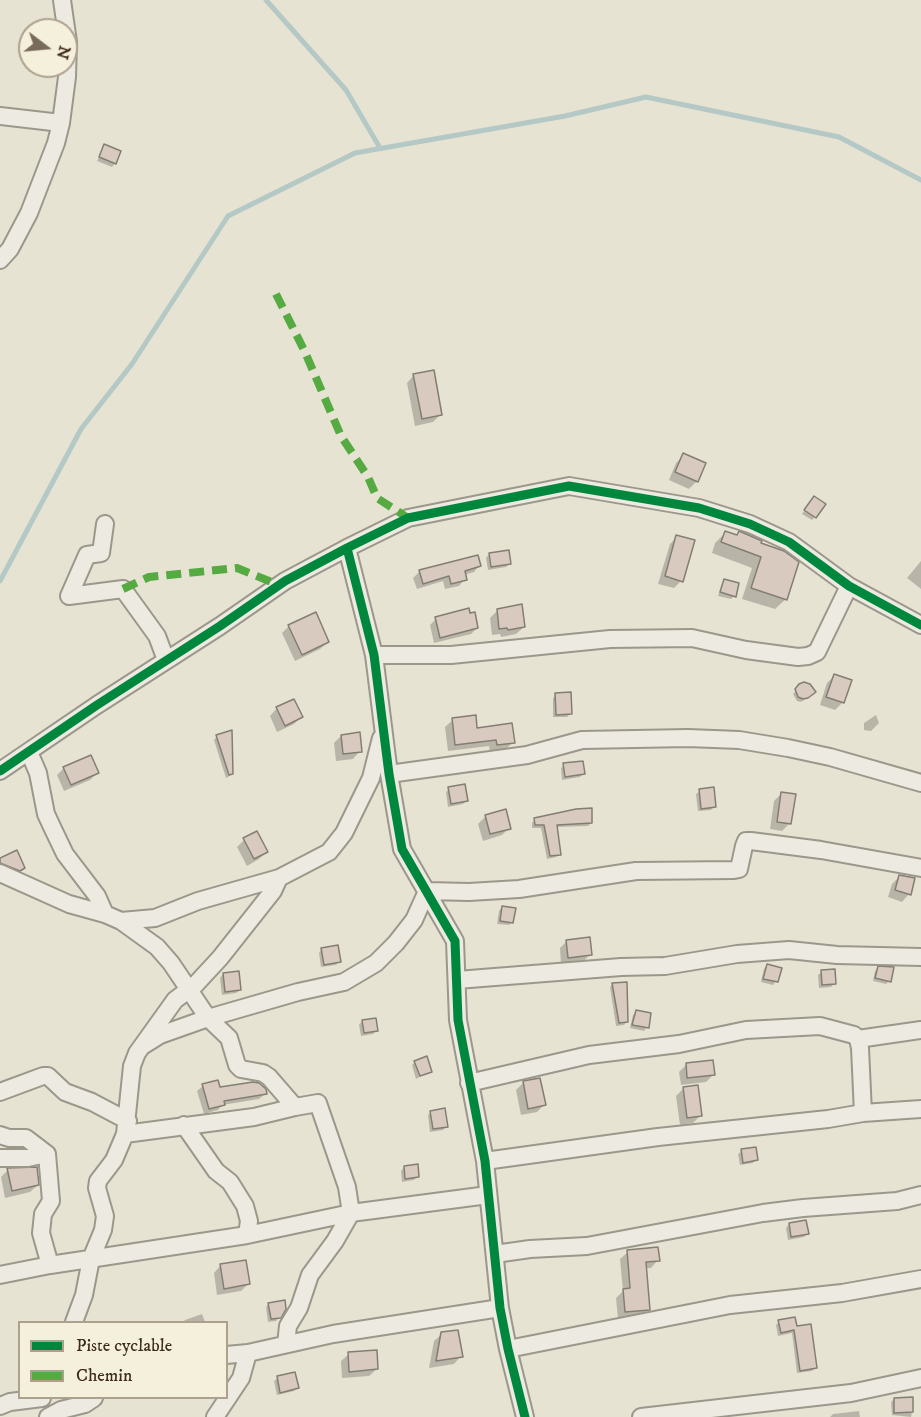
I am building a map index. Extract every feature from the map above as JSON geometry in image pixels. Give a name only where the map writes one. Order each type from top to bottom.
[{"type":"street","points":[[0,260],[10,249],[29,213],[56,143],[61,123],[69,42],[62,0]]},
{"type":"street","points":[[0,116],[61,123]]},
{"type":"street","points":[[0,771],[285,581],[347,548],[408,518],[569,486],[699,508],[750,524],[789,542],[849,586],[921,625]]},
{"type":"street","points":[[105,524],[101,553],[87,555],[69,596],[123,589],[156,636],[166,660]]},
{"type":"street","points":[[347,548],[374,656],[389,774],[402,849],[455,941],[458,1020],[485,1161],[500,1308],[525,1417]]},
{"type":"street","points":[[374,656],[451,655],[610,639],[692,638],[746,650],[798,657],[808,656],[817,652],[849,586]]},
{"type":"street","points":[[121,921],[155,918],[198,901],[279,878],[329,852],[344,832],[371,778],[383,731]]},
{"type":"street","points":[[389,774],[527,755],[582,740],[688,738],[739,740],[788,748],[830,757],[921,783]]},
{"type":"street","points":[[28,752],[38,773],[46,814],[53,829],[65,854],[97,896],[105,914]]},
{"type":"street","points":[[427,891],[469,892],[519,889],[636,871],[734,870],[739,869],[746,841],[821,850],[921,868]]},
{"type":"street","points":[[0,873],[69,904],[121,921],[157,947],[171,963],[208,1018],[229,1038],[237,1065],[241,1069],[263,1073],[269,1077],[295,1107]]},
{"type":"street","points":[[75,1321],[84,1295],[91,1259],[103,1230],[105,1216],[97,1188],[98,1181],[114,1160],[127,1127],[132,1066],[137,1053],[175,1000],[216,964],[273,891],[279,878]]},
{"type":"street","points":[[144,1044],[160,1035],[208,1018],[298,992],[344,982],[376,963],[396,943],[414,920],[427,891]]},
{"type":"street","points":[[457,980],[621,967],[665,966],[737,954],[789,950],[837,955],[921,957]]},
{"type":"street","points":[[469,1083],[590,1055],[679,1044],[746,1030],[820,1026],[854,1035],[858,1039],[863,1113]]},
{"type":"street","points":[[858,1039],[921,1030]]},
{"type":"street","points":[[0,1092],[48,1076],[65,1092],[92,1102],[127,1127],[184,1125],[254,1117],[318,1102],[347,1187],[351,1213],[335,1242],[310,1275],[299,1308],[288,1326],[286,1344]]},
{"type":"street","points":[[485,1161],[658,1137],[828,1119],[863,1113],[921,1109]]},
{"type":"street","points":[[184,1125],[216,1171],[230,1182],[245,1206],[249,1221],[247,1235]]},
{"type":"street","points":[[0,1135],[9,1138],[26,1138],[47,1154],[51,1201],[43,1215],[40,1233],[50,1265]]},
{"type":"street","points":[[0,1158],[28,1158],[47,1154]]},
{"type":"street","points":[[0,1275],[50,1265],[247,1235],[351,1213],[488,1195]]},
{"type":"street","points":[[495,1254],[530,1249],[587,1246],[763,1213],[897,1201],[921,1195]]},
{"type":"street","points":[[508,1349],[730,1305],[842,1293],[921,1279]]},
{"type":"street","points":[[228,1355],[248,1353],[333,1334],[500,1308]]},
{"type":"street","points":[[228,1398],[241,1378],[248,1353]]},
{"type":"street","points":[[641,1417],[850,1393],[921,1378]]},
{"type":"street","points":[[0,1406],[10,1402],[34,1399]]},
{"type":"street","points":[[43,1417],[48,1399]]},
{"type":"street","points":[[48,1417],[61,1410],[85,1404],[92,1399]]},
{"type":"street","points":[[215,1417],[227,1399]]},
{"type":"building","points":[[104,144],[121,151],[116,164],[99,157]]},
{"type":"building","points":[[434,370],[442,415],[422,419],[413,374]]},
{"type":"building","points":[[683,453],[706,463],[698,482],[675,472]]},
{"type":"building","points":[[814,496],[826,504],[816,518],[804,510]]},
{"type":"building","points":[[725,531],[737,535],[739,531],[762,541],[761,543],[784,551],[799,562],[787,600],[751,588],[761,557],[721,542]]},
{"type":"building","points":[[676,535],[695,540],[683,582],[665,576]]},
{"type":"building","points":[[509,550],[511,564],[491,567],[489,553]]},
{"type":"building","points":[[478,555],[481,566],[465,571],[467,580],[451,584],[449,576],[423,584],[419,570]]},
{"type":"building","points":[[724,579],[739,583],[736,597],[720,592]]},
{"type":"building","points":[[522,604],[525,627],[499,629],[497,609]]},
{"type":"building","points":[[469,608],[470,613],[475,612],[478,628],[440,638],[435,617]]},
{"type":"building","points":[[316,612],[329,642],[302,655],[288,625]]},
{"type":"building","points":[[834,674],[852,680],[844,703],[826,697]]},
{"type":"building","points":[[804,682],[810,684],[816,692],[803,699],[798,697],[795,689]]},
{"type":"building","points":[[571,692],[572,714],[556,715],[555,693]]},
{"type":"building","points":[[294,699],[303,717],[285,726],[276,707]]},
{"type":"building","points":[[476,715],[477,728],[512,723],[515,743],[497,745],[496,740],[455,745],[452,718]]},
{"type":"building","points":[[232,730],[233,774],[229,775],[216,735]]},
{"type":"building","points":[[360,732],[362,752],[343,754],[341,735]]},
{"type":"building","points":[[91,755],[99,773],[71,785],[63,767]]},
{"type":"building","points":[[583,761],[585,774],[565,777],[563,763]]},
{"type":"building","points":[[465,784],[468,801],[451,804],[448,787]]},
{"type":"building","points":[[714,787],[716,807],[701,809],[699,789]]},
{"type":"building","points":[[781,792],[796,794],[791,824],[777,822]]},
{"type":"building","points":[[592,808],[592,823],[557,825],[561,855],[550,856],[544,825],[535,825],[534,818]]},
{"type":"building","points":[[506,809],[511,829],[490,834],[485,815]]},
{"type":"building","points":[[257,831],[268,852],[254,859],[243,838]]},
{"type":"building","points":[[17,850],[25,868],[20,871],[0,863],[0,858]]},
{"type":"building","points":[[899,875],[915,878],[911,895],[895,890]]},
{"type":"building","points":[[502,906],[516,908],[513,923],[500,921]]},
{"type":"building","points":[[590,937],[592,955],[568,958],[566,940]]},
{"type":"building","points":[[338,945],[341,962],[324,965],[321,948]]},
{"type":"building","points":[[767,964],[782,968],[778,982],[763,979]]},
{"type":"building","points":[[878,966],[894,967],[891,982],[875,978]]},
{"type":"building","points":[[835,969],[836,984],[822,985],[821,970]]},
{"type":"building","points":[[239,971],[241,990],[225,992],[223,973]]},
{"type":"building","points":[[627,982],[628,1022],[619,1023],[612,983]]},
{"type":"building","points":[[636,1010],[651,1013],[649,1028],[632,1025]]},
{"type":"building","points":[[376,1018],[378,1031],[364,1033],[362,1020]]},
{"type":"building","points":[[427,1056],[432,1072],[420,1076],[414,1061]]},
{"type":"building","points":[[713,1060],[715,1075],[687,1078],[686,1063]]},
{"type":"building","points":[[540,1078],[546,1105],[528,1109],[523,1081]]},
{"type":"building","points":[[218,1080],[220,1087],[259,1083],[266,1089],[267,1094],[224,1101],[225,1105],[209,1109],[202,1084]]},
{"type":"building","points":[[698,1085],[702,1116],[687,1118],[683,1087]]},
{"type":"building","points":[[445,1108],[448,1127],[433,1129],[430,1111]]},
{"type":"building","points":[[756,1147],[758,1160],[743,1163],[741,1149]]},
{"type":"building","points":[[418,1164],[419,1177],[405,1179],[404,1166]]},
{"type":"building","points":[[37,1167],[39,1185],[12,1191],[7,1168]]},
{"type":"building","points":[[806,1220],[809,1234],[791,1237],[789,1223]]},
{"type":"building","points":[[658,1247],[660,1261],[646,1262],[650,1310],[625,1312],[623,1289],[630,1288],[627,1250]]},
{"type":"building","points":[[246,1260],[250,1284],[224,1289],[220,1264]]},
{"type":"building","points":[[285,1300],[286,1309],[281,1318],[271,1319],[268,1303]]},
{"type":"building","points":[[795,1317],[797,1326],[811,1324],[817,1368],[800,1371],[794,1330],[781,1333],[778,1320]]},
{"type":"building","points":[[458,1330],[463,1357],[436,1361],[441,1332]]},
{"type":"building","points":[[377,1350],[378,1369],[349,1372],[348,1352]]},
{"type":"building","points":[[295,1372],[299,1388],[280,1393],[277,1376]]},
{"type":"building","points":[[913,1397],[913,1412],[894,1413],[894,1398]]},
{"type":"waterway","points":[[266,0],[346,90],[380,148]]},
{"type":"waterway","points":[[0,581],[81,429],[132,364],[228,216],[355,153],[565,116],[646,97],[839,137],[921,180]]},
{"type":"marked path","points":[[276,294],[305,352],[341,436],[368,477],[377,498],[408,518]]},
{"type":"marked path","points":[[123,589],[149,577],[237,568],[279,585]]},
{"type":"cycle path","points":[[0,771],[285,581],[347,548],[408,518],[569,486],[699,508],[750,524],[789,542],[849,586],[921,625]]},
{"type":"cycle path","points":[[347,548],[374,655],[389,774],[402,849],[455,941],[458,1020],[485,1161],[500,1308],[525,1417]]}]
